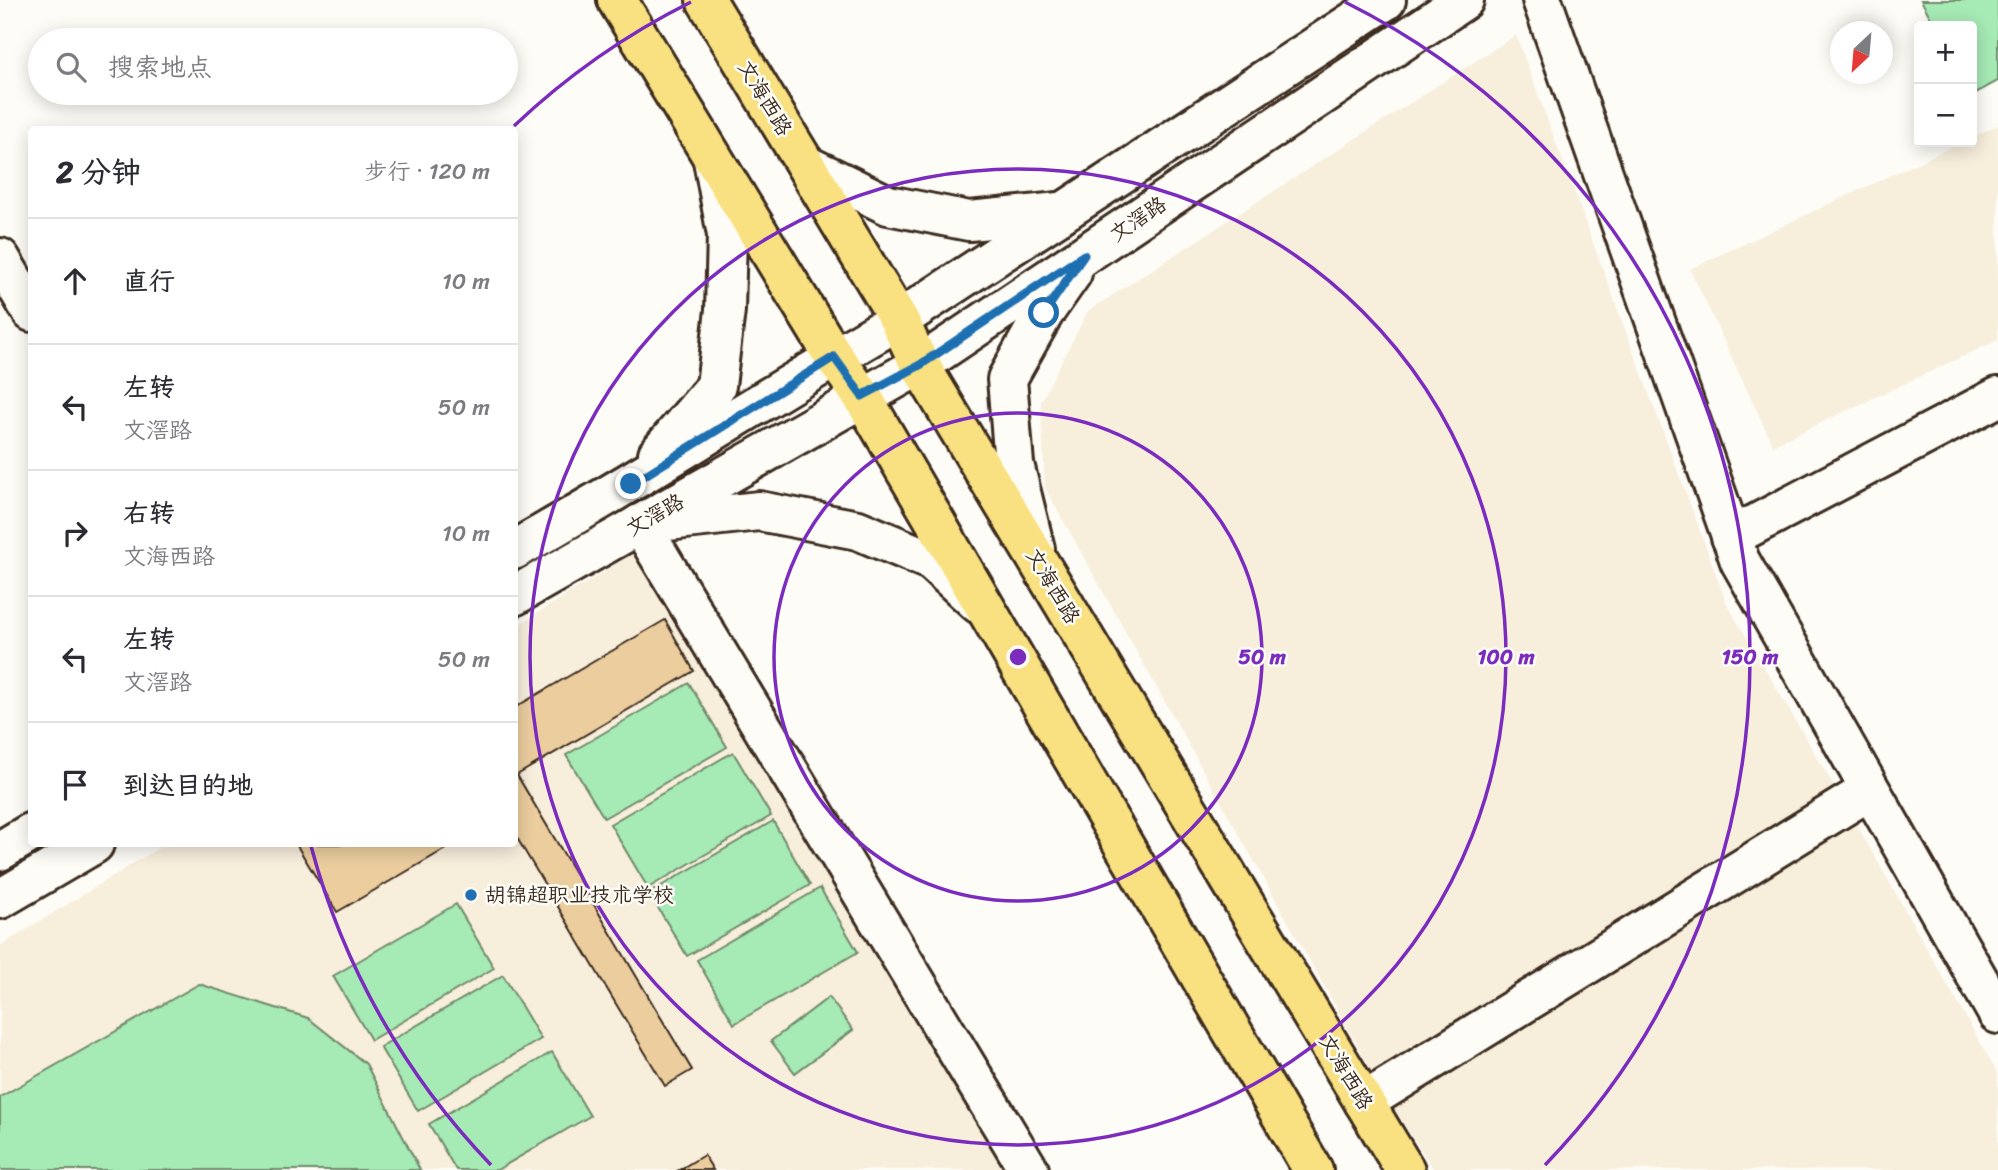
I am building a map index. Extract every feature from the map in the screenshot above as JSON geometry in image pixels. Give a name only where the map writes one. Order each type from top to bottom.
[{"type":"main road","points":[[617,0],[834,357],[862,396],[1313,1170]]},
{"type":"main road","name":"文海西路","points":[[706,0],[899,320],[920,365],[1405,1170]]},
{"type":"street","name":"文滘路","points":[[518,548],[631,484],[834,357],[899,320],[1386,0]]},
{"type":"street","name":"文滘路","points":[[518,594],[920,365],[1464,0]]},
{"type":"street","points":[[1542,0],[1740,561],[1998,1014]]},
{"type":"street","points":[[631,484],[716,386],[726,310],[727,235],[713,158]]},
{"type":"street","points":[[806,165],[888,205],[969,221],[1065,211]]},
{"type":"street","points":[[1038,561],[1014,464],[1007,379],[1044,313],[1084,255]]},
{"type":"street","points":[[0,258],[28,305]]},
{"type":"street","points":[[1731,537],[1998,397]]},
{"type":"street","points":[[986,610],[932,562],[858,530],[759,511],[640,524],[1028,1170]]},
{"type":"street","points":[[1364,1102],[1870,790]]},
{"type":"street","points":[[0,851],[28,834]]},
{"type":"street","points":[[0,899],[89,847]]},
{"type":"shaded area","points":[[1516,35],[1727,604],[1854,820],[1998,1074],[1998,1170],[1434,1170],[1388,1100],[1045,488],[1041,401],[1088,311]]},
{"type":"shaded area","points":[[1998,125],[1998,340],[1773,445],[1690,269],[1951,147],[1977,147],[1977,135]]},
{"type":"shaded area","name":"胡锦超职业技术学校","points":[[645,546],[1027,1170],[0,1170],[0,946],[160,847],[518,847],[518,625]]},
{"type":"green space","points":[[1921,0],[1998,0],[1998,81],[1977,92],[1977,21],[1932,21]]},
{"type":"green space","points":[[689,683],[727,747],[604,818],[566,755]]},
{"type":"green space","points":[[733,752],[771,816],[648,888],[610,824]]},
{"type":"green space","points":[[773,821],[810,885],[687,956],[649,893]]},
{"type":"green space","points":[[820,888],[858,952],[734,1024],[697,960]]},
{"type":"green space","points":[[456,904],[494,968],[371,1040],[333,976]]},
{"type":"green space","points":[[503,975],[541,1039],[418,1111],[380,1047]]},
{"type":"green space","points":[[199,984],[308,1018],[366,1064],[420,1170],[0,1170],[0,1097]]},
{"type":"green space","points":[[829,997],[853,1030],[795,1073],[771,1041]]},
{"type":"green space","points":[[552,1052],[590,1116],[497,1170],[456,1170],[429,1124]]},
{"type":"building","points":[[665,620],[694,671],[518,774],[518,706]]},
{"type":"building","points":[[518,777],[692,1070],[665,1086],[518,840]]},
{"type":"building","points":[[298,847],[449,847],[337,912]]},
{"type":"building","points":[[704,1155],[713,1170],[679,1170]]},
{"type":"place","name":"胡锦超职业技术学校","points":[[471,895]]},
{"type":"route","points":[[631,484],[834,357],[862,396],[920,365],[1084,255],[1044,313]]}]
